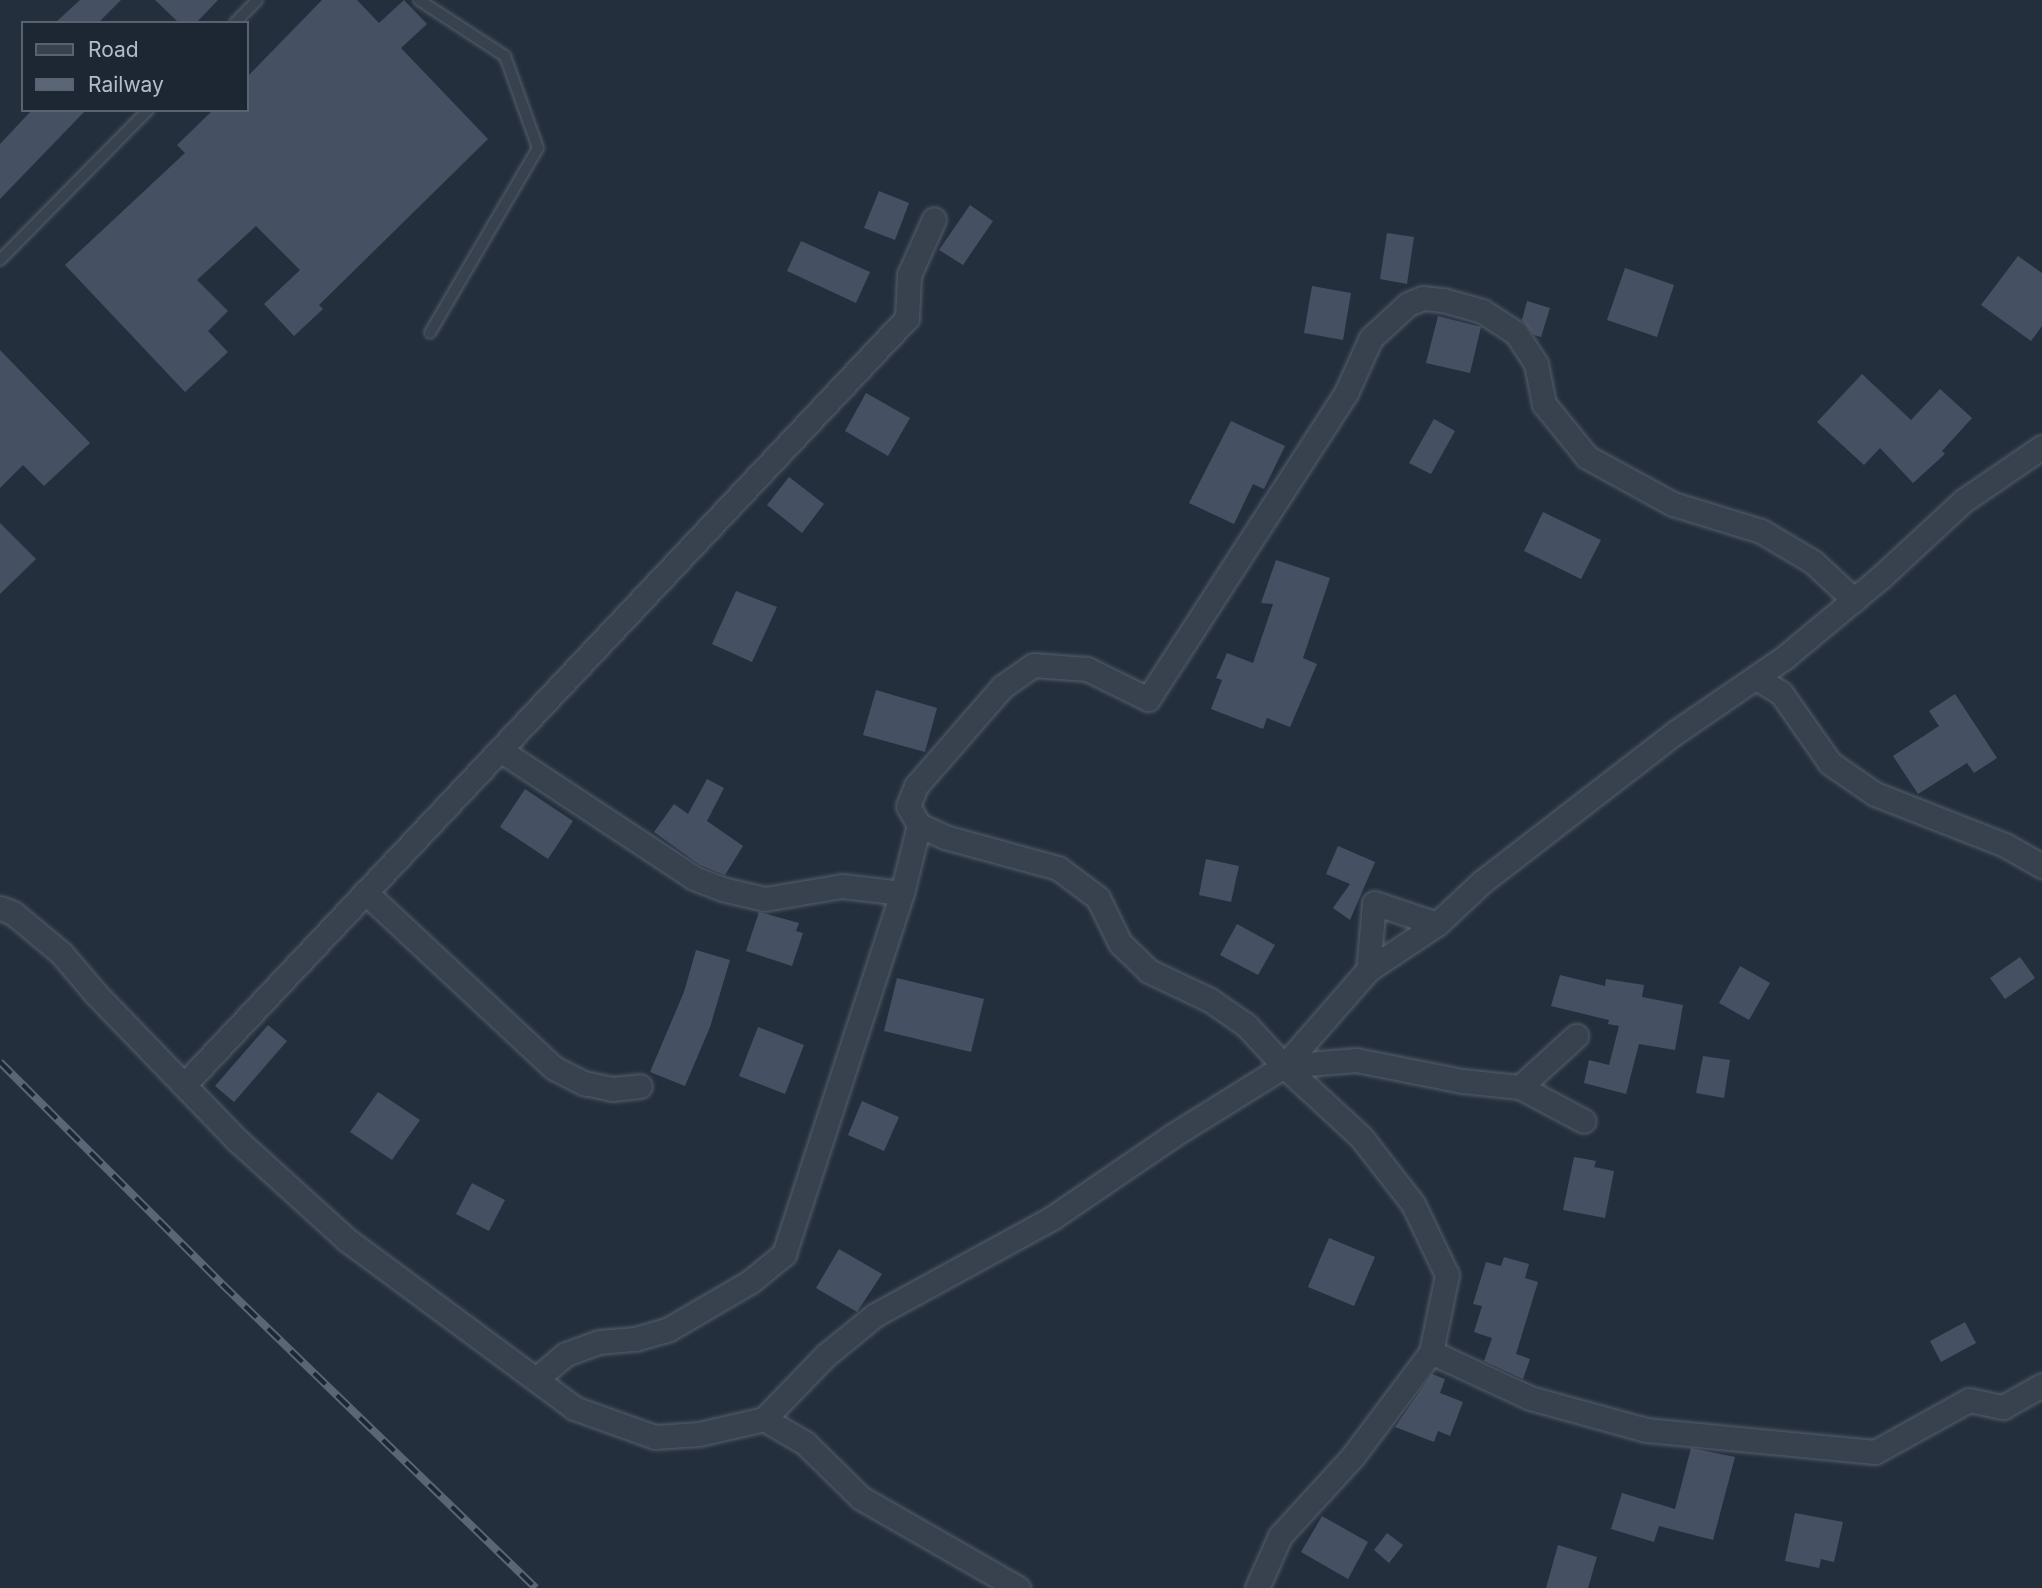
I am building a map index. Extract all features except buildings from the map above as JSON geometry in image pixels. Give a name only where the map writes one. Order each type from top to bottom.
[{"type":"street","points":[[184,1085],[907,318],[909,275],[934,219]]},
{"type":"street","points":[[1257,1588],[1280,1536],[1353,1456],[1431,1352],[1447,1275],[1413,1205],[1361,1136],[1284,1066],[1246,1025],[1210,1000],[1149,971],[1120,943],[1098,898],[1058,868],[945,837],[919,825],[908,806],[916,786],[1002,687],[1033,665],[1087,669],[1148,699],[1346,393],[1371,338],[1408,303],[1423,298],[1443,300],[1482,312],[1516,333],[1536,364],[1544,404],[1587,457],[1674,505],[1760,531],[1812,562],[1854,600]]},
{"type":"street","points":[[0,908],[12,914],[61,953],[96,994],[237,1140],[346,1239],[574,1408],[655,1437],[699,1434],[764,1419],[826,1355],[875,1315],[956,1268],[1052,1218],[1172,1136],[1284,1066],[1368,970],[1437,924],[1494,873],[1676,732],[1756,678],[1854,600],[1964,500],[2042,447]]},
{"type":"street","points":[[1756,678],[1781,693],[1830,763],[1875,794],[2006,845],[2042,866]]},
{"type":"street","points":[[499,750],[694,878],[722,890],[765,899],[842,886],[902,893]]},
{"type":"street","points":[[536,1379],[566,1354],[599,1342],[635,1339],[669,1329],[751,1281],[784,1254],[902,893],[919,825]]},
{"type":"street","points":[[365,892],[554,1068],[584,1083],[612,1089],[640,1086]]},
{"type":"street","points":[[1368,970],[1374,903],[1437,924]]},
{"type":"street","points":[[1520,1087],[1576,1036]]},
{"type":"street","points":[[1284,1066],[1356,1060],[1462,1081],[1520,1087],[1584,1121]]},
{"type":"street","points":[[1431,1352],[1530,1398],[1647,1430],[1875,1452],[1969,1400],[2003,1407],[2042,1385]]},
{"type":"street","points":[[764,1419],[805,1443],[861,1498],[1018,1588]]},
{"type":"lane","points":[[237,21],[257,0]]},
{"type":"lane","points":[[419,0],[505,56],[538,148],[430,333]]},
{"type":"lane","points":[[0,260],[146,112]]},
{"type":"railway","points":[[0,1062],[222,1284],[536,1588]]}]
